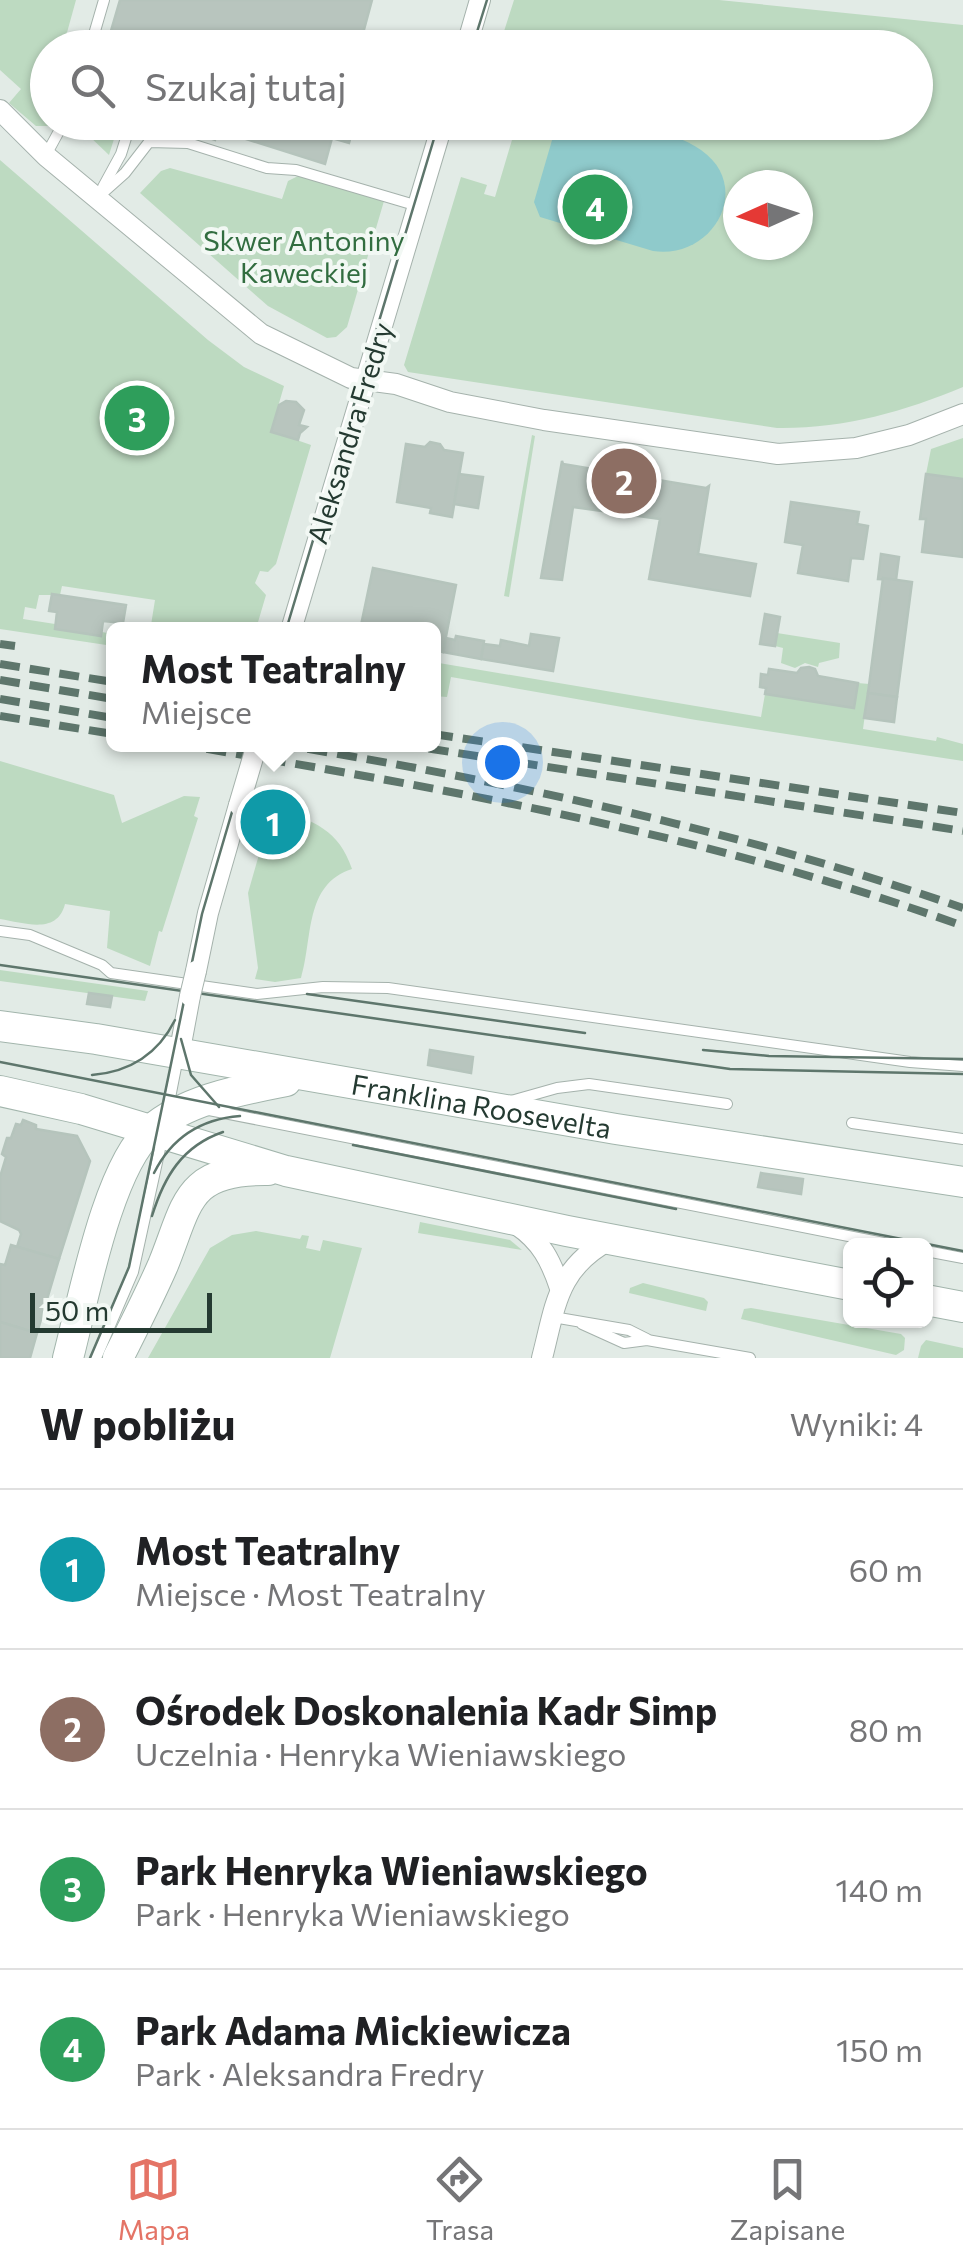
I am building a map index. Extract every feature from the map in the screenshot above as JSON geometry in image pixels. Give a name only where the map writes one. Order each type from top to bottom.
[{"type":"street","points":[[471,30],[480,0]]},
{"type":"street","points":[[0,110],[46,156],[261,334],[334,372],[396,384],[450,402],[475,417],[777,461],[909,435],[963,414]]},
{"type":"street","name":"Aleksandra Fredry","points":[[293,622],[438,140]]},
{"type":"street","points":[[179,1055],[208,913],[255,752]]},
{"type":"street","name":"Franklina Roosevelta","points":[[0,1026],[963,1182]]},
{"type":"street","points":[[118,1175],[169,1118],[241,1090],[304,1077]]},
{"type":"street","points":[[0,1090],[97,1114],[169,1118],[286,1171]]},
{"type":"street","points":[[68,1358],[118,1175],[119,1153],[97,1114]]},
{"type":"street","points":[[118,1358],[192,1195],[217,1178],[259,1170],[286,1171],[611,1240],[843,1284]]},
{"type":"street","points":[[507,1218],[532,1234],[551,1261],[560,1288]]},
{"type":"street","points":[[542,1358],[560,1288],[588,1252],[611,1240]]},
{"type":"street","points":[[933,1302],[963,1308]]},
{"type":"lane","points":[[95,30],[104,0]]},
{"type":"lane","points":[[46,156],[54,140]]},
{"type":"lane","points":[[98,197],[125,140]]},
{"type":"lane","points":[[98,197],[149,142],[188,143],[267,168],[296,170],[418,206]]},
{"type":"lane","points":[[0,932],[30,935],[102,965],[111,974],[257,994],[323,986],[388,988],[910,1062],[963,1066]]},
{"type":"lane","points":[[96,1358],[133,1272],[169,1118],[179,1055]]},
{"type":"lane","points":[[476,1106],[583,1084],[727,1104]]},
{"type":"lane","points":[[169,1118],[853,1238]]},
{"type":"lane","points":[[852,1123],[963,1139]]},
{"type":"lane","points":[[933,1252],[963,1258]]},
{"type":"lane","points":[[553,1317],[629,1330],[648,1340],[750,1358]]},
{"type":"green space","points":[[0,0],[76,0],[68,30],[30,30],[30,121],[9,103],[21,89],[0,70]]},
{"type":"green space","points":[[514,0],[719,0],[963,25],[963,387],[872,417],[825,426],[777,428],[408,372],[404,365],[461,177],[487,185],[484,194],[495,197],[512,140],[933,140],[933,30],[504,30]]},
{"type":"green space","points":[[93,140],[114,140],[109,155]]},
{"type":"green space","points":[[0,160],[208,340],[244,367],[284,386],[271,431],[311,445],[276,564],[268,572],[260,571],[255,583],[266,595],[258,622],[151,622],[155,600],[62,586],[60,595],[39,595],[36,609],[25,607],[23,619],[55,624],[55,629],[101,636],[106,633],[106,645],[0,629]]},
{"type":"green space","name":"Skwer Antoniny Kaweckiej","points":[[170,168],[282,199],[288,181],[298,176],[384,201],[347,327],[336,337],[327,338],[268,306],[140,193],[161,171]]},
{"type":"green space","points":[[532,435],[535,436],[509,597],[504,596]]},
{"type":"green space","points":[[963,438],[963,479],[926,474],[931,449]]},
{"type":"green space","points":[[777,633],[840,643],[839,658],[819,663],[818,667],[805,663],[795,668],[781,663],[783,648],[775,646]]},
{"type":"green space","points":[[441,663],[761,717],[765,694],[853,708],[858,683],[869,684],[863,729],[936,741],[937,737],[963,744],[963,761],[451,677],[447,697],[441,697]]},
{"type":"green space","points":[[0,761],[114,795],[122,823],[184,796],[200,797],[194,816],[198,818],[150,966],[107,948],[110,911],[65,904],[61,914],[48,923],[0,919]]},
{"type":"green space","points":[[278,809],[324,829],[340,845],[352,869],[337,876],[318,900],[301,978],[275,982],[255,979],[258,968],[248,893],[266,830],[270,830]]},
{"type":"green space","points":[[0,970],[148,991],[145,1001],[0,981]]},
{"type":"green space","points":[[420,1222],[510,1240],[522,1250],[418,1233]]},
{"type":"green space","points":[[256,1231],[300,1239],[302,1235],[309,1236],[306,1248],[320,1251],[323,1240],[362,1248],[330,1358],[148,1358],[210,1248],[232,1235]]},
{"type":"green space","points":[[643,1283],[704,1298],[708,1302],[706,1311],[629,1293],[630,1288]]},
{"type":"green space","points":[[744,1309],[843,1324],[843,1328],[901,1334],[905,1338],[904,1350],[896,1355],[741,1319]]},
{"type":"green space","points":[[926,1340],[963,1348],[963,1358],[918,1358]]},
{"type":"water","points":[[552,140],[681,140],[701,150],[717,165],[723,180],[723,207],[709,233],[674,251],[653,251],[540,217],[534,202]]},
{"type":"building","points":[[120,0],[372,0],[364,30],[111,30]]},
{"type":"building","points":[[249,140],[331,140],[325,164]]},
{"type":"building","points":[[296,402],[304,410],[299,425],[307,427],[298,440],[271,432],[279,405]]},
{"type":"building","points":[[430,442],[440,444],[444,450],[463,453],[452,517],[430,513],[431,508],[397,502],[406,444],[425,447]]},
{"type":"building","points":[[562,461],[709,486],[698,554],[756,564],[750,596],[649,579],[660,519],[573,507],[562,580],[541,578]]},
{"type":"building","points":[[459,474],[483,477],[478,508],[454,504]]},
{"type":"building","points":[[926,474],[963,479],[963,557],[922,552],[926,519],[920,519]]},
{"type":"building","points":[[791,502],[859,512],[857,524],[868,526],[863,559],[851,558],[848,581],[798,573],[803,545],[785,542]]},
{"type":"building","points":[[881,554],[899,557],[896,580],[878,579]]},
{"type":"building","points":[[373,568],[456,585],[443,652],[441,622],[362,622]]},
{"type":"building","points":[[883,578],[912,582],[897,697],[868,693]]},
{"type":"building","points":[[52,594],[126,605],[123,622],[103,621],[101,636],[55,629],[57,612],[49,611]]},
{"type":"building","points":[[765,614],[780,617],[775,646],[760,644]]},
{"type":"building","points":[[531,634],[559,638],[553,671],[481,659],[483,644],[500,646],[501,640],[529,646]]},
{"type":"building","points":[[456,636],[484,641],[481,659],[443,652],[446,638],[455,640]]},
{"type":"building","points":[[809,667],[818,676],[858,683],[854,708],[765,694],[766,688],[760,687],[761,674],[768,675],[769,669],[797,673]]},
{"type":"building","points":[[868,693],[897,697],[894,722],[864,718]]},
{"type":"building","points":[[89,993],[112,996],[110,1007],[87,1004]]},
{"type":"building","points":[[430,1050],[473,1057],[471,1073],[428,1065]]},
{"type":"building","points":[[23,1120],[36,1125],[36,1129],[77,1136],[90,1161],[59,1259],[17,1247],[19,1230],[0,1221],[0,1177],[6,1157],[2,1154],[7,1138]]},
{"type":"building","points":[[761,1173],[803,1179],[801,1194],[758,1187]]},
{"type":"building","points":[[11,1245],[59,1259],[37,1333],[0,1322],[0,1264],[5,1265]]},
{"type":"building","points":[[0,1322],[37,1333],[30,1358],[0,1358]]},
{"type":"tram line","points":[[478,30],[487,0]]},
{"type":"tram line","points":[[288,622],[434,140]]},
{"type":"tram line","points":[[90,1358],[129,1267],[202,914],[250,752]]},
{"type":"tram line","points":[[0,965],[730,1069],[963,1074]]},
{"type":"tram line","points":[[307,994],[585,1033]]},
{"type":"tram line","points":[[92,1075],[118,1070],[141,1059],[160,1043],[175,1020]]},
{"type":"tram line","points":[[181,1039],[191,1075],[219,1107]]},
{"type":"tram line","points":[[703,1050],[769,1056],[963,1059]]},
{"type":"tram line","points":[[0,1062],[963,1251]]},
{"type":"tram line","points":[[154,1173],[170,1149],[189,1132],[213,1121],[240,1116]]},
{"type":"tram line","points":[[152,1216],[162,1188],[186,1154],[223,1132]]},
{"type":"tram line","points":[[353,1145],[676,1209]]},
{"type":"railway","points":[[0,644],[15,646]]},
{"type":"railway","points":[[0,664],[106,681]]},
{"type":"railway","points":[[0,680],[106,698]]},
{"type":"railway","points":[[0,699],[106,717]]},
{"type":"railway","points":[[0,716],[106,733]]},
{"type":"railway","points":[[441,735],[963,813]]},
{"type":"railway","points":[[441,750],[963,831]]},
{"type":"railway","points":[[224,752],[475,797],[673,840],[770,865],[963,926]]},
{"type":"railway","points":[[323,752],[624,811],[795,855],[963,908]]},
{"type":"place","name":"Park Adama Mickiewicza","points":[[595,207]]},
{"type":"place","name":"Park Henryka Wieniawskiego","points":[[137,418]]},
{"type":"place","name":"Ośrodek Doskonalenia Kadr Simp","points":[[624,481]]},
{"type":"place","name":"Most Teatralny","points":[[273,822]]}]
